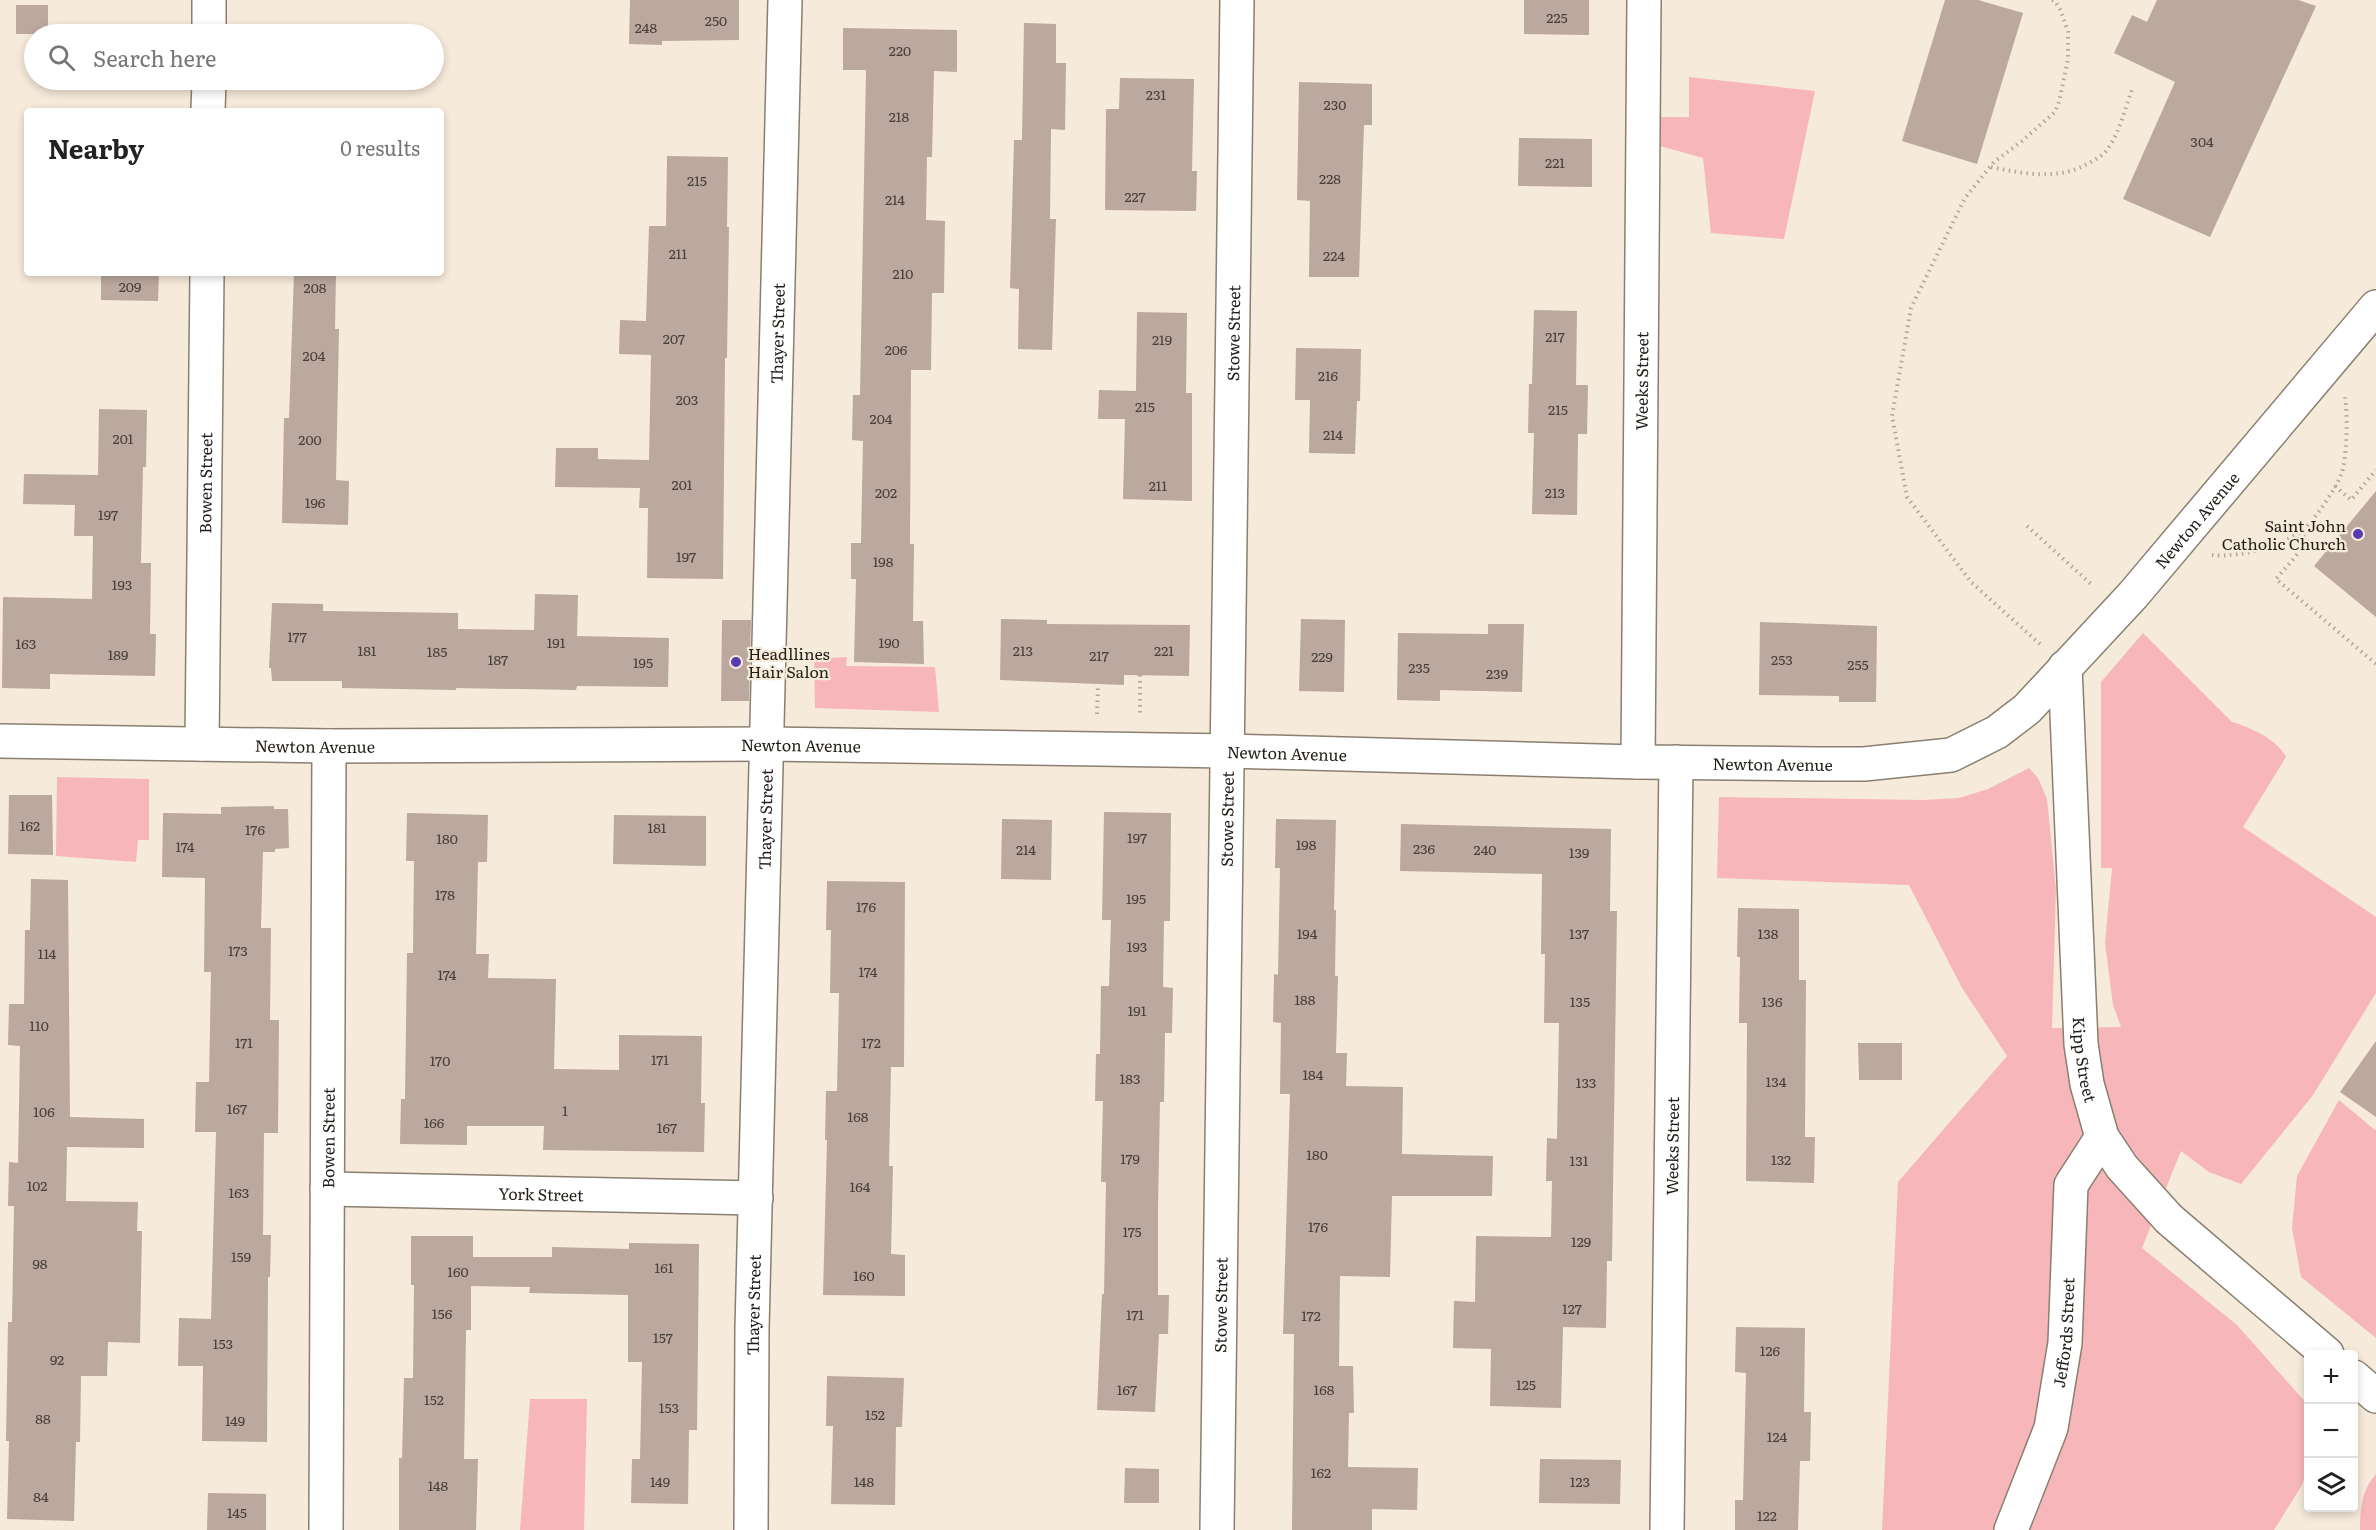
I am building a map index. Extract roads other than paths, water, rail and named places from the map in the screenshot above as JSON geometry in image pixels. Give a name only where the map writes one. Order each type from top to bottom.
[{"type":"street","points":[[209,0],[209,24]]},
{"type":"street","name":"Thayer Street","points":[[751,1530],[752,1329],[785,0]]},
{"type":"street","name":"Stowe Street","points":[[1217,1530],[1229,751],[1237,0]]},
{"type":"street","name":"Weeks Street","points":[[1638,762],[1644,0]]},
{"type":"street","points":[[208,108],[209,90]]},
{"type":"street","name":"Bowen Street","points":[[202,744],[207,276]]},
{"type":"street","name":"Newton Avenue","points":[[0,741],[329,746],[768,744],[1229,751],[1638,762],[1864,764],[1951,755],[1997,732],[2027,709],[2133,595],[2376,307]]},
{"type":"street","name":"Kipp Street","points":[[2065,667],[2081,1044],[2087,1084],[2102,1137],[2122,1167],[2169,1219],[2322,1350]]},
{"type":"street","name":"Bowen Street","points":[[326,1530],[329,746]]},
{"type":"street","name":"Weeks Street","points":[[1667,1530],[1676,762]]},
{"type":"street","name":"Jeffords Street","points":[[2011,1530],[2051,1428],[2065,1343],[2071,1185],[2102,1137]]},
{"type":"street","name":"York Street","points":[[327,1189],[756,1198]]},
{"type":"street","points":[[2358,1380],[2376,1396]]},
{"type":"place","name":"Saint John Catholic Church","points":[[2358,534]]},
{"type":"place","name":"Headllines Hair Salon","points":[[736,662]]}]
